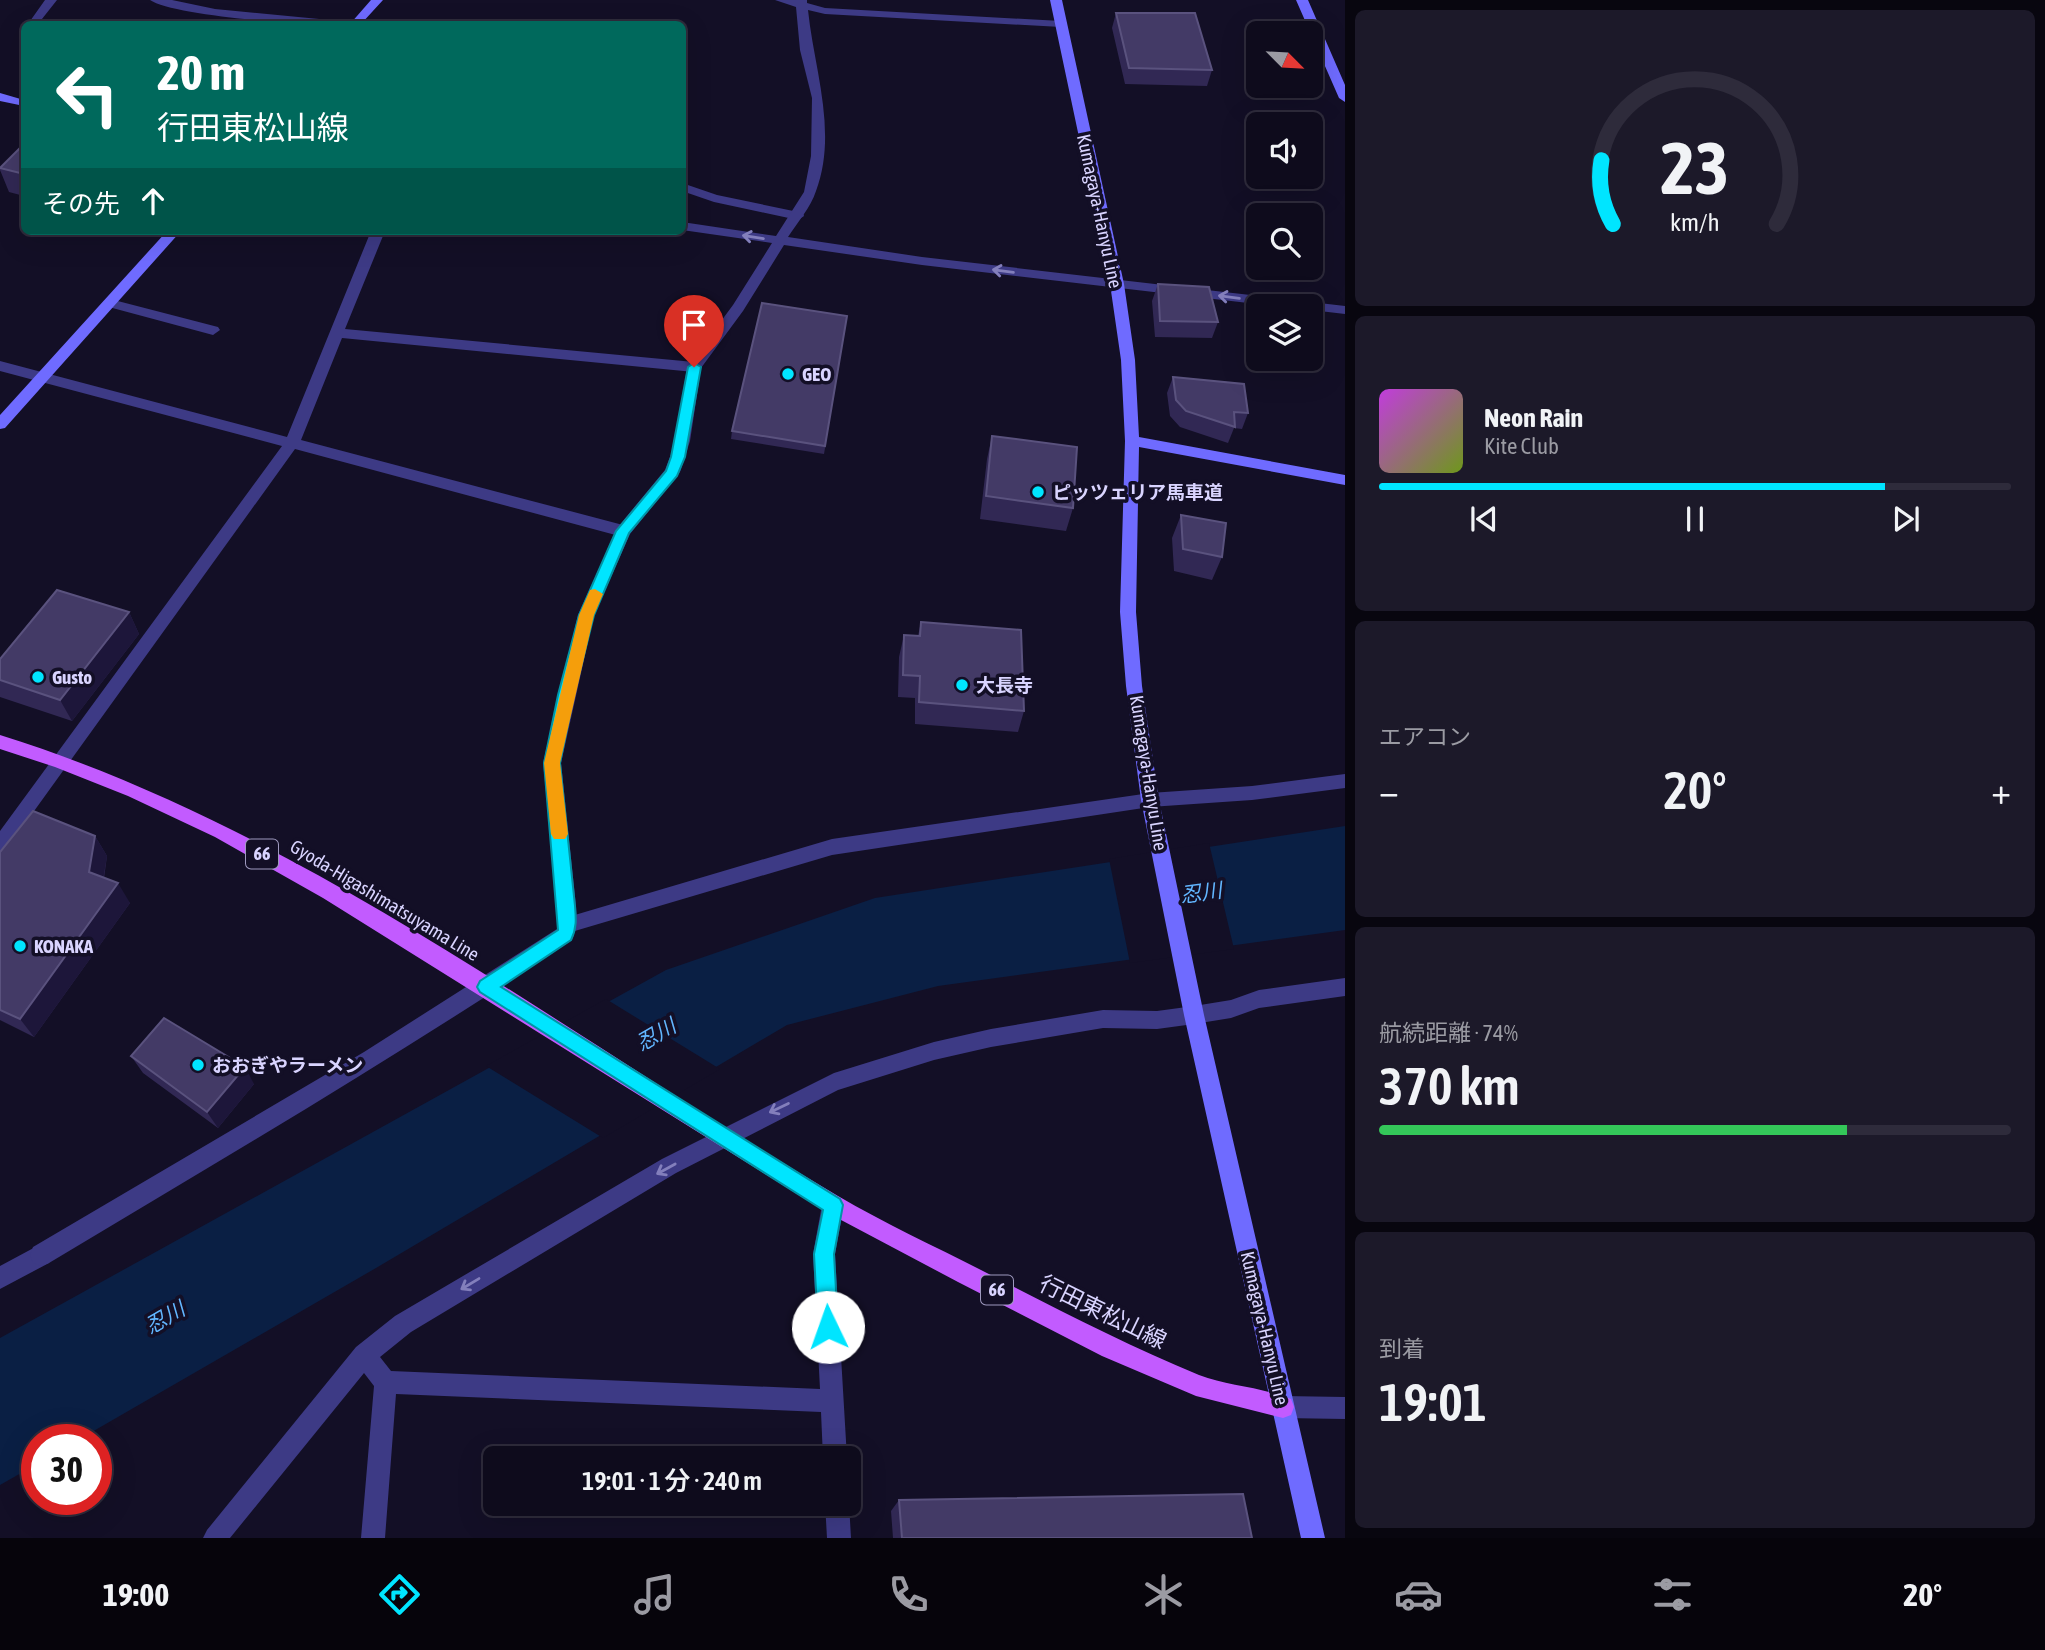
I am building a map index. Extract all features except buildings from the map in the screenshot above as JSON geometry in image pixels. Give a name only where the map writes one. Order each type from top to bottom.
[{"type":"main road","points":[[358,21],[377,0]]},
{"type":"main road","name":"Kumagaya-Hanyu Line","points":[[1056,0],[1117,284],[1128,360],[1132,441],[1128,612],[1134,686],[1152,807],[1194,1015],[1313,1538]]},
{"type":"main road","points":[[1302,0],[1345,98]]},
{"type":"main road","points":[[0,97],[21,102]]},
{"type":"main road","points":[[0,424],[170,235]]},
{"type":"main road","points":[[1132,441],[1345,480]]},
{"type":"main road","name":"Gyoda-Higashimatsuyama Line","points":[[0,742],[60,761],[134,791],[221,832],[330,892],[718,1132]]},
{"type":"main road","name":"行田東松山線","points":[[718,1132],[834,1205],[1111,1348],[1204,1388],[1283,1407]]},
{"type":"street","points":[[35,21],[51,0]]},
{"type":"street","points":[[156,0],[215,12],[309,21]]},
{"type":"street","points":[[781,0],[841,12],[1061,24]]},
{"type":"street","points":[[0,1278],[486,987],[565,934],[568,925],[552,763],[586,615],[623,531],[672,472],[682,441],[694,367],[738,308],[798,216],[810,192],[817,156],[818,98],[806,50],[801,3]]},
{"type":"street","points":[[686,188],[714,198],[798,216]]},
{"type":"street","points":[[686,227],[1117,284],[1345,310]]},
{"type":"street","points":[[0,845],[293,442],[376,235]]},
{"type":"street","points":[[110,303],[213,330]]},
{"type":"street","points":[[337,333],[694,367]]},
{"type":"street","points":[[0,366],[623,531]]},
{"type":"street","points":[[568,925],[832,847],[1345,781]]},
{"type":"street","points":[[215,1538],[365,1355],[403,1324],[669,1166],[718,1132],[768,1113],[834,1082],[934,1051],[1103,1019],[1157,1020],[1231,1009],[1259,999],[1345,987]]},
{"type":"street","points":[[834,1205],[824,1254],[834,1446]]},
{"type":"street","points":[[365,1355],[386,1382],[373,1538]]},
{"type":"street","points":[[386,1382],[832,1401]]},
{"type":"street","points":[[1283,1407],[1345,1408]]},
{"type":"street","points":[[838,1516],[839,1538]]},
{"type":"water","name":"忍川","points":[[1345,826],[1345,930],[938,986],[787,1025],[106,1424],[21,1424],[21,1473],[0,1485],[0,1338],[666,970],[875,898]]},
{"type":"pier","points":[[1209,843],[1234,949],[1130,963],[1109,859]]},
{"type":"pier","points":[[606,999],[720,1069],[603,1138],[486,1066]]},
{"type":"slow traffic","points":[[559,834],[552,763],[586,615],[595,594]]},
{"type":"place","name":"GEO","points":[[788,374]]},
{"type":"place","name":"ピッツェリア馬車道","points":[[1038,492]]},
{"type":"place","name":"Gusto","points":[[38,677]]},
{"type":"place","name":"大長寺","points":[[962,685]]},
{"type":"place","name":"KONAKA","points":[[20,946]]},
{"type":"place","name":"おおぎやラーメン","points":[[198,1065]]},
{"type":"route","points":[[694,367],[678,457],[672,472],[623,531],[586,615],[566,695],[552,763],[567,906],[568,925],[565,934],[486,987],[834,1205],[824,1254],[828,1327]]}]
